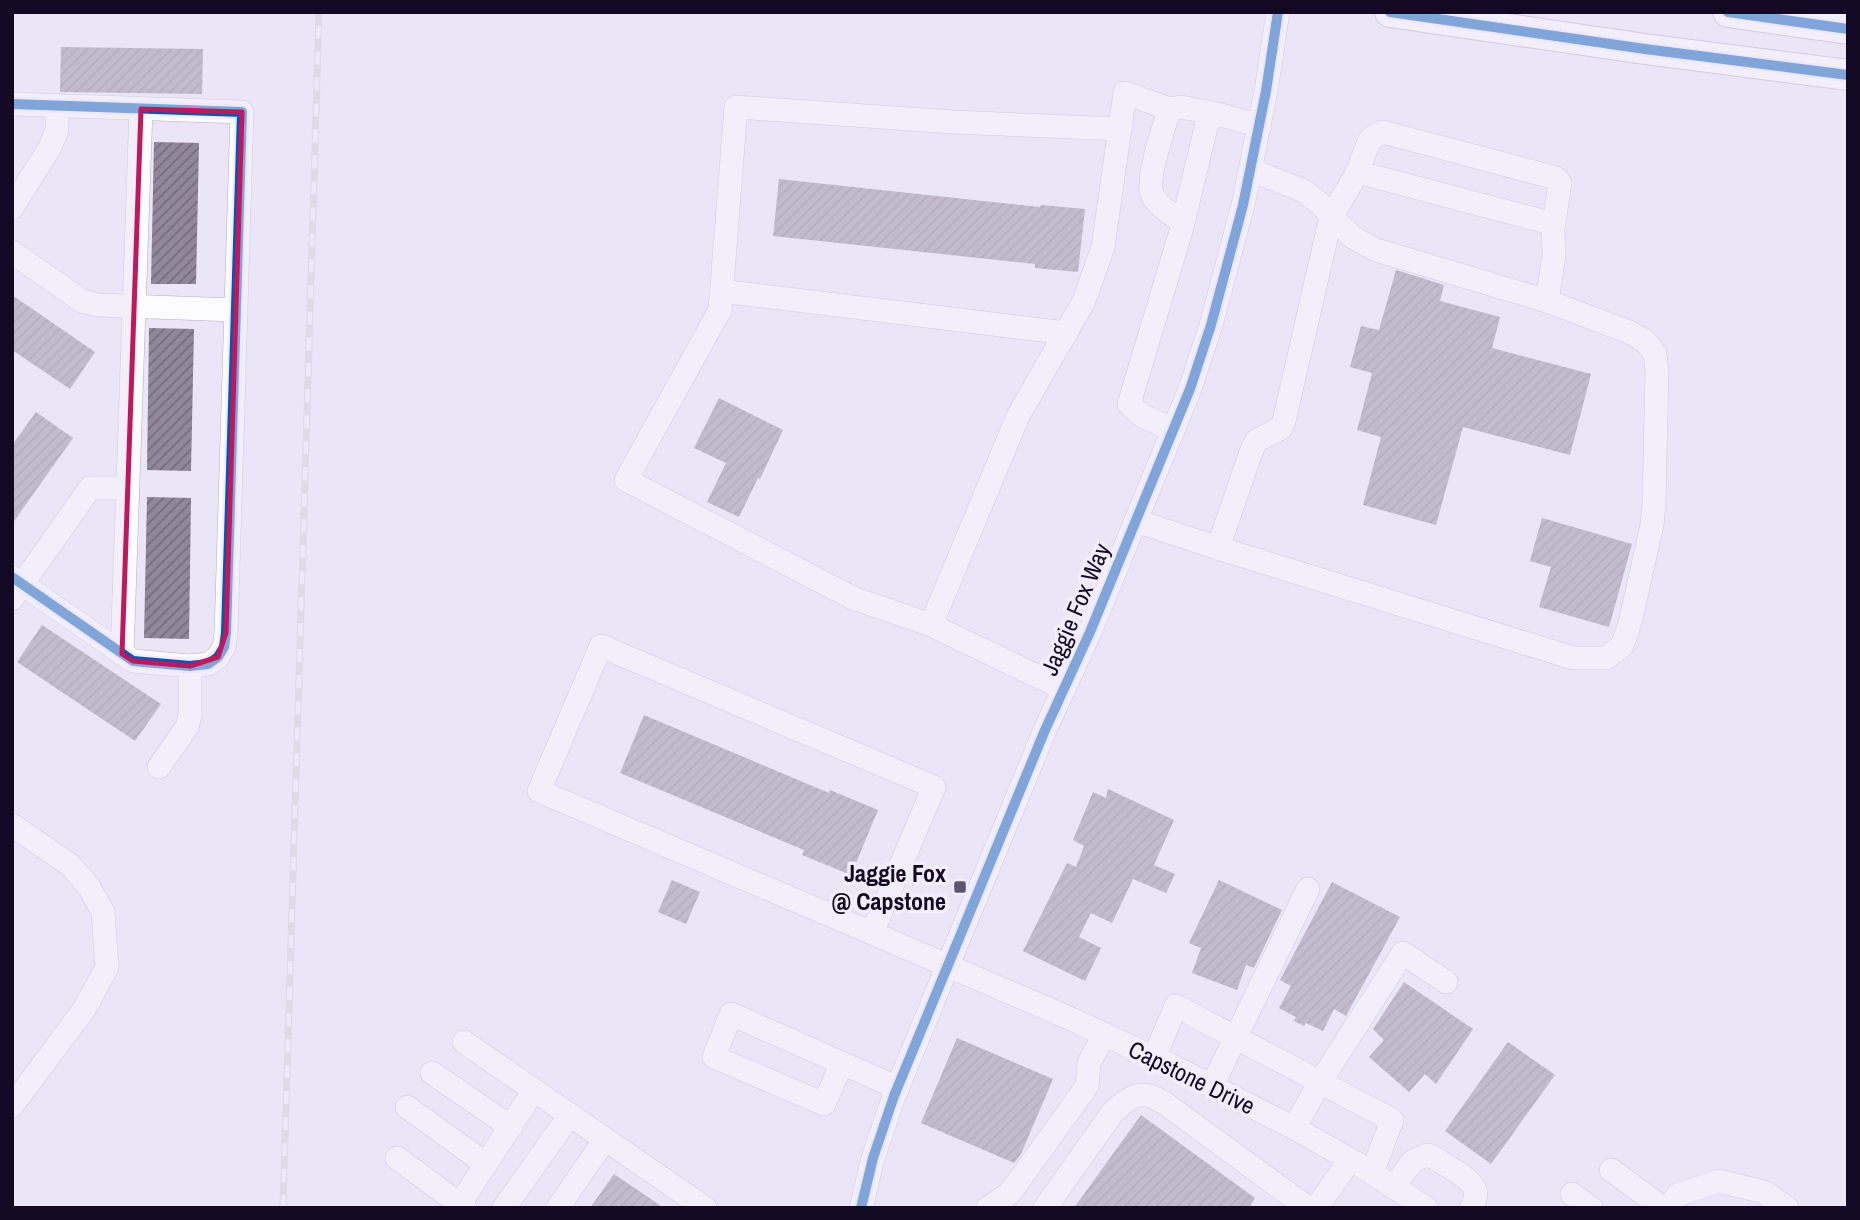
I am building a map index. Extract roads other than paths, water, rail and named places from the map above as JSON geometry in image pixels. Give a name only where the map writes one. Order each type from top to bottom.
[{"type":"main road","points":[[1390,12],[1848,75]]},
{"type":"main road","points":[[1728,12],[1848,29]]},
{"type":"street","name":"Jaggie Fox Way","points":[[862,1208],[873,1158],[898,1088],[1045,730],[1190,389],[1211,326],[1251,170],[1278,12]]},
{"type":"street","points":[[931,625],[1018,416],[1084,301],[1103,247],[1125,93],[1170,109],[1181,107],[1260,126]]},
{"type":"street","points":[[12,104],[242,112],[226,633],[224,648],[218,657],[208,664],[190,666],[133,661],[16,587],[90,488],[127,488]]},
{"type":"street","points":[[12,208],[50,147],[57,130],[57,106]]},
{"type":"street","points":[[1064,688],[931,625],[853,598],[626,480],[720,310],[736,107],[1120,130]]},
{"type":"street","points":[[122,654],[141,109]]},
{"type":"street","points":[[1170,109],[1154,161],[1151,192],[1157,201],[1183,222]]},
{"type":"street","points":[[1173,430],[1141,415],[1129,404],[1183,222],[1208,119],[1221,115]]},
{"type":"street","points":[[1218,548],[1256,441],[1281,428],[1284,421],[1331,216],[1357,172],[1370,139],[1383,132],[1556,178],[1560,183],[1560,190],[1553,224],[1554,256],[1547,301]]},
{"type":"street","points":[[1136,520],[1573,658],[1606,658],[1622,646],[1630,623],[1653,514],[1656,354],[1645,341],[1629,332],[1547,301],[1376,250],[1354,238],[1304,191],[1251,170]]},
{"type":"street","points":[[1357,172],[1553,224]]},
{"type":"street","points":[[12,252],[82,301],[98,305],[235,310]]},
{"type":"street","points":[[722,291],[1066,333]]},
{"type":"street","name":"Capstone Drive","points":[[872,933],[934,788],[601,646],[540,791],[872,933],[1154,1058],[1294,1128],[1426,1208]]},
{"type":"street","points":[[159,767],[187,727],[190,715],[190,666]]},
{"type":"street","points":[[12,825],[70,866],[89,887],[103,912],[107,967],[85,1008],[15,1095]]},
{"type":"street","points":[[1212,1086],[1308,889]]},
{"type":"street","points":[[1294,1128],[1403,953],[1446,982]]},
{"type":"street","points":[[1154,1058],[1176,1006],[1392,1120],[1371,1173]]},
{"type":"street","points":[[842,1063],[824,1104],[714,1057],[731,1014],[842,1063],[898,1088]]},
{"type":"street","points":[[988,1208],[1010,1193],[1087,1086],[1089,1063],[1104,1035]]},
{"type":"street","points":[[464,1042],[705,1208]]},
{"type":"street","points":[[432,1073],[511,1127]]},
{"type":"street","points":[[397,1158],[463,1206],[486,1164],[534,1090]]},
{"type":"street","points":[[1045,1208],[1114,1112],[1124,1101],[1142,1094],[1152,1095],[1163,1102],[1308,1208]]},
{"type":"street","points":[[407,1107],[486,1164]]},
{"type":"street","points":[[504,1208],[570,1115]]},
{"type":"street","points":[[558,1208],[606,1139]]},
{"type":"street","points":[[1393,1187],[1413,1161],[1427,1155],[1470,1182],[1476,1195],[1471,1208]]},
{"type":"street","points":[[1317,1208],[1350,1160]]},
{"type":"street","points":[[1611,1170],[1662,1208]]},
{"type":"street","points":[[1668,1208],[1678,1195],[1719,1181],[1760,1200],[1787,1208]]},
{"type":"street","points":[[1572,1194],[1591,1208]]},
{"type":"railway","points":[[283,1208],[319,12]]},
{"type":"place","name":"Jaggie Fox @ Capstone","points":[[960,887]]}]
